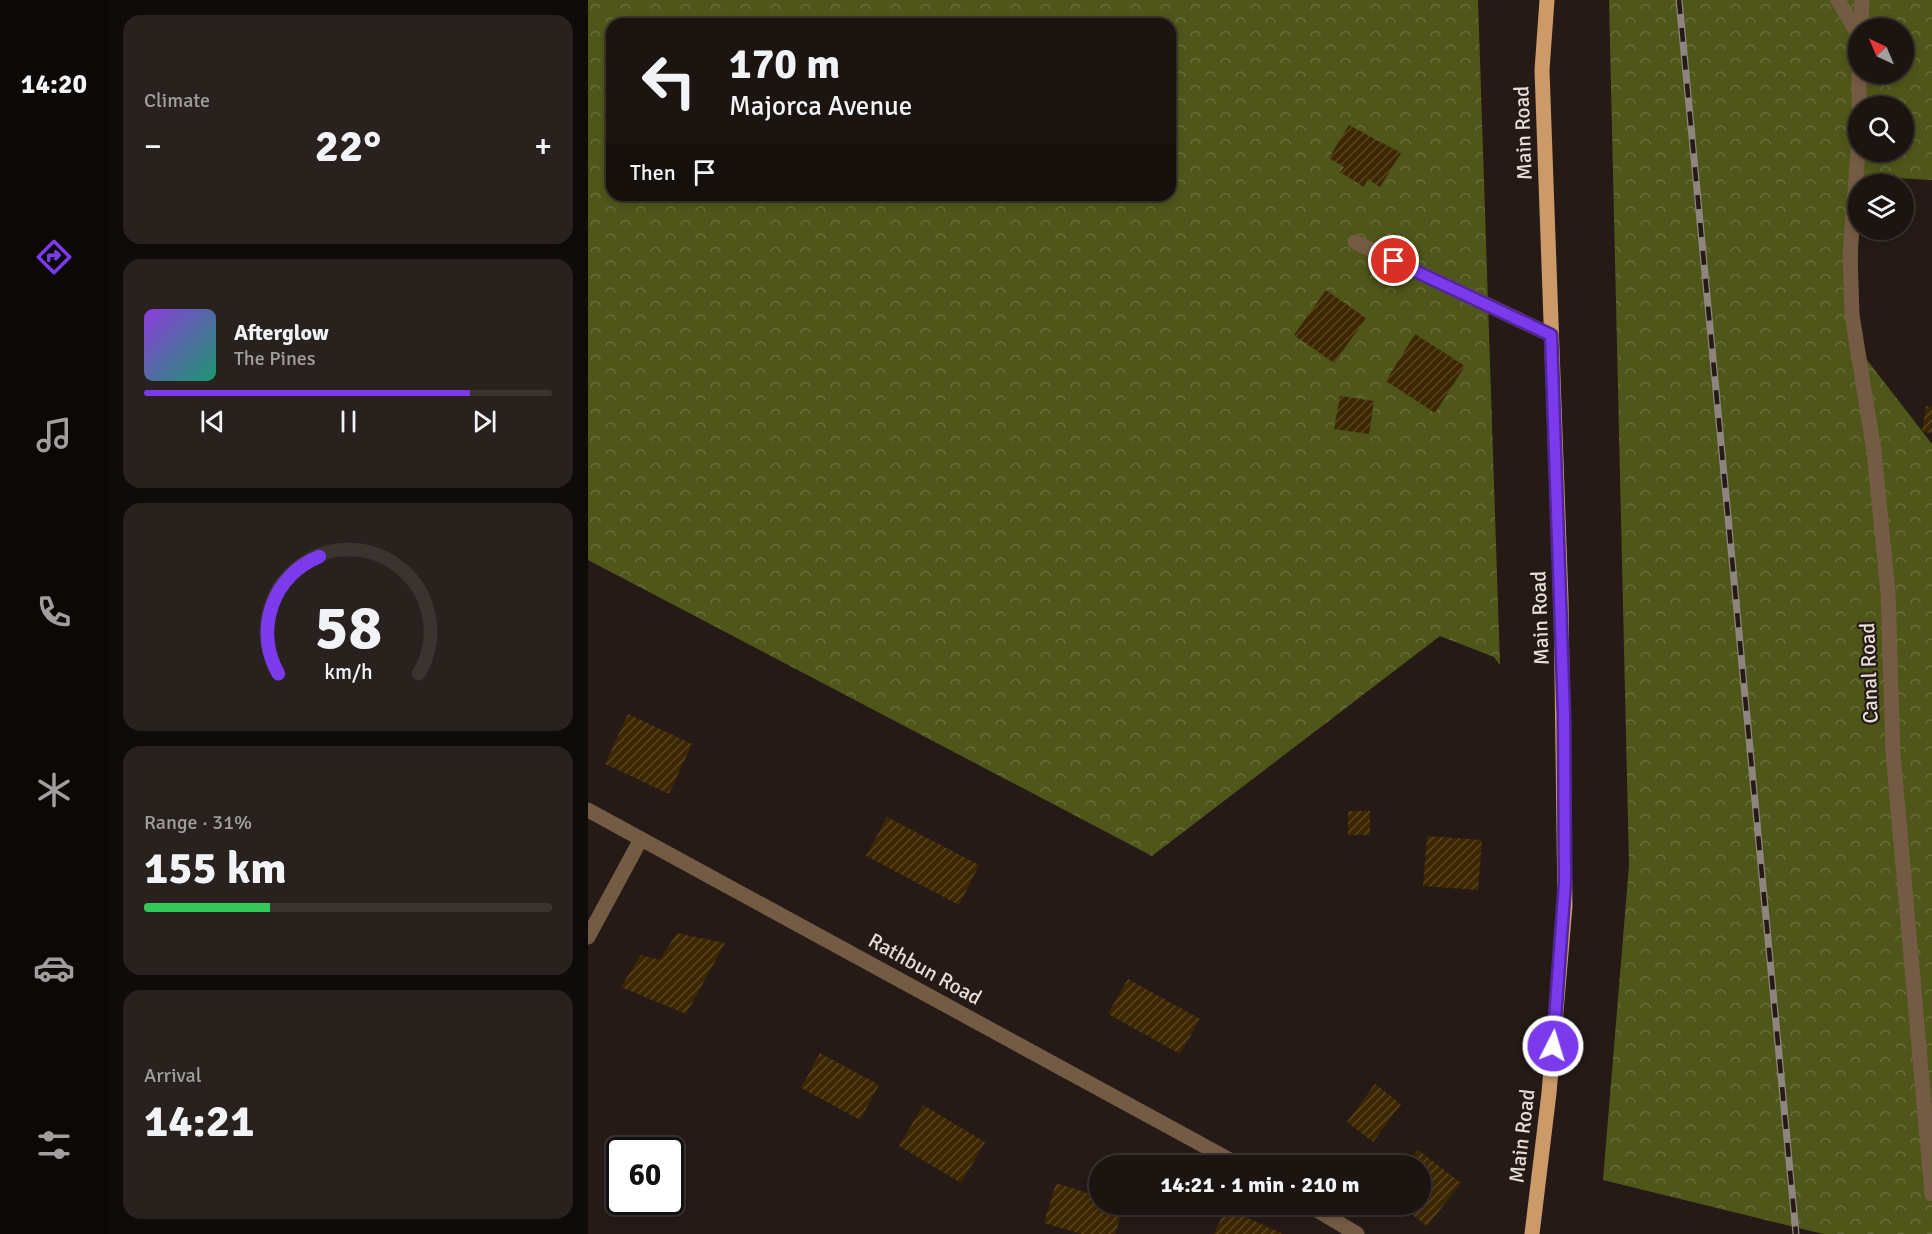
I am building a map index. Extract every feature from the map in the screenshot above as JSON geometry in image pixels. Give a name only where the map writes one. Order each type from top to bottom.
[{"type":"main road","name":"Main Road","points":[[1532,1234],[1549,1093],[1565,906],[1564,716],[1542,70],[1547,0]]},
{"type":"street","points":[[1838,0],[1849,18]]},
{"type":"street","points":[[1861,18],[1862,0]]},
{"type":"street","name":"Canal Road","points":[[1857,162],[1850,254],[1852,315],[1874,451],[1888,592],[1895,776],[1932,1194]]},
{"type":"street","points":[[1355,242],[1551,335]]},
{"type":"street","name":"Rathbun Road","points":[[588,810],[1221,1155]]},
{"type":"street","points":[[588,937],[641,839]]},
{"type":"street","points":[[1325,1215],[1357,1234]]},
{"type":"green space","points":[[588,0],[1478,0],[1500,665],[1494,657],[1440,636],[1152,856],[588,560]]},
{"type":"green space","points":[[1609,0],[1932,0],[1932,180],[1914,179],[1914,174],[1848,174],[1848,240],[1858,240],[1857,347],[1932,444],[1932,1234],[1823,1234],[1603,1180],[1629,865]]},
{"type":"building","points":[[1349,125],[1401,153],[1380,187],[1368,179],[1364,187],[1340,172],[1344,167],[1329,158]]},
{"type":"building","points":[[1326,290],[1366,318],[1334,363],[1294,335]]},
{"type":"building","points":[[1415,334],[1465,366],[1435,413],[1386,381]]},
{"type":"building","points":[[1340,396],[1374,401],[1369,434],[1334,429]]},
{"type":"building","points":[[1926,406],[1932,407],[1932,433],[1922,432]]},
{"type":"building","points":[[628,714],[692,744],[669,794],[605,764]]},
{"type":"building","points":[[1348,811],[1370,811],[1370,835],[1348,835]]},
{"type":"building","points":[[887,817],[979,865],[959,905],[866,856]]},
{"type":"building","points":[[1427,836],[1482,840],[1478,890],[1423,886]]},
{"type":"building","points":[[677,933],[725,943],[686,1014],[621,987],[641,955],[660,960]]},
{"type":"building","points":[[1128,979],[1200,1019],[1180,1054],[1108,1014]]},
{"type":"building","points":[[820,1053],[879,1085],[860,1120],[801,1088]]},
{"type":"building","points":[[1375,1084],[1401,1104],[1373,1142],[1347,1122]]},
{"type":"building","points":[[923,1105],[985,1142],[961,1183],[899,1146]]},
{"type":"building","points":[[1418,1150],[1425,1155],[1414,1155]]},
{"type":"building","points":[[1431,1160],[1461,1183],[1427,1226],[1412,1215],[1431,1215]]},
{"type":"building","points":[[1056,1183],[1089,1194],[1089,1215],[1121,1215],[1115,1234],[1081,1234],[1044,1223]]},
{"type":"building","points":[[1223,1215],[1241,1215],[1283,1234],[1214,1234]]},
{"type":"railway","points":[[1679,0],[1796,1234]]},
{"type":"route","points":[[1394,261],[1551,335],[1564,716],[1565,882],[1553,1046]]}]
